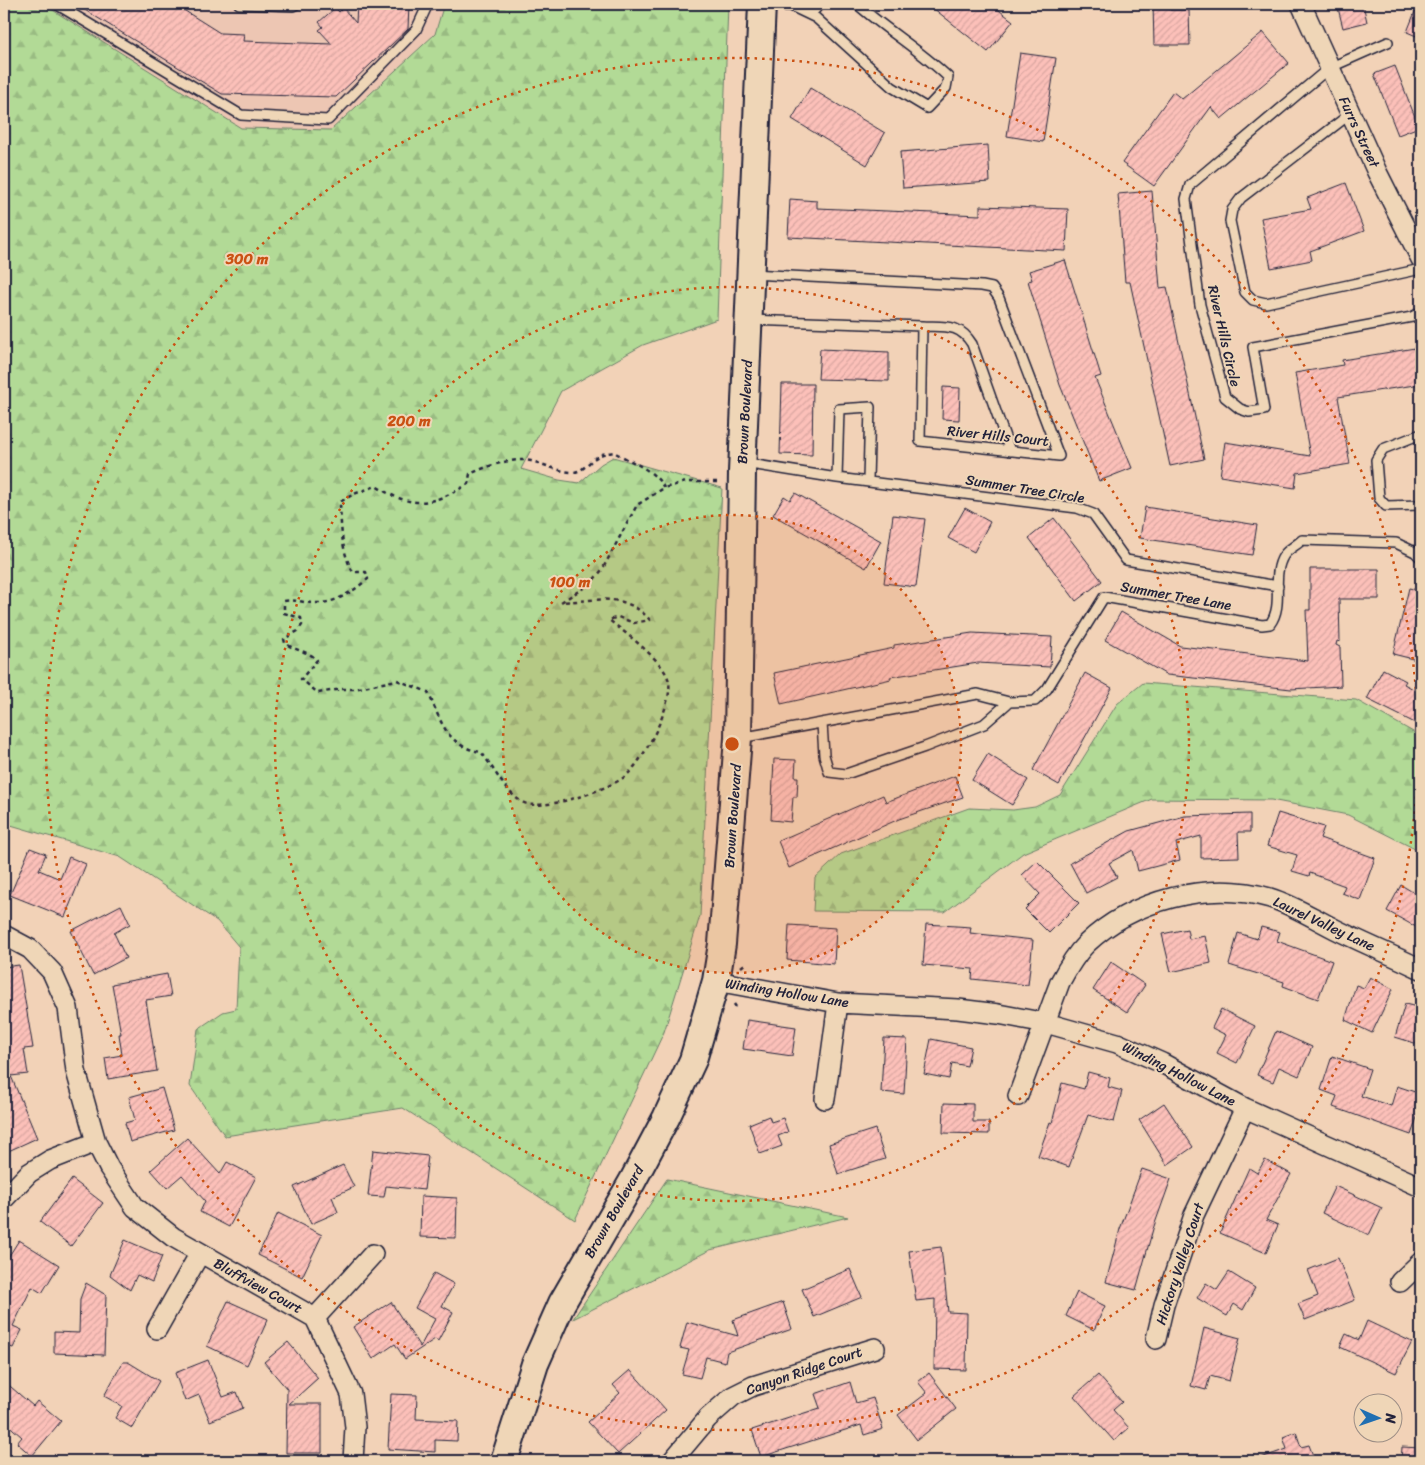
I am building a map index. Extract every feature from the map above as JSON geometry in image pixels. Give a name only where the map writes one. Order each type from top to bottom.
[{"type":"street","name":"Brown Boulevard","points":[[504,1461],[534,1364],[562,1302],[632,1182],[666,1118],[693,1060],[716,981],[726,906],[738,738],[742,463],[762,4]]},
{"type":"street","name":"Furrs Street","points":[[1301,4],[1350,114],[1421,259]]},
{"type":"street","name":"Laurel Valley Lane","points":[[1018,1096],[1060,982],[1069,965],[1084,946],[1103,929],[1160,900],[1211,892],[1242,892],[1294,907],[1421,969]]},
{"type":"street","name":"Bluffview Court","points":[[4,935],[30,949],[52,972],[68,1008],[76,1071],[96,1142],[135,1207],[173,1237],[200,1254],[315,1318],[351,1394],[355,1427],[353,1461]]},
{"type":"street","name":"Winding Hollow Lane","points":[[716,981],[838,1003],[958,1009],[1046,1023],[1117,1043],[1162,1063],[1245,1108],[1421,1187]]},
{"type":"street","points":[[825,1099],[838,1003]]},
{"type":"street","name":"Hickory Valley Court","points":[[1156,1339],[1164,1305],[1194,1215],[1245,1108]]},
{"type":"street","points":[[4,1199],[29,1173],[50,1160],[96,1142]]},
{"type":"street","name":"Bluffview Court","points":[[157,1329],[200,1254]]},
{"type":"street","name":"Bluffview Court","points":[[315,1318],[372,1254]]},
{"type":"street","points":[[1400,1282],[1421,1262]]},
{"type":"street","name":"Canyon Ridge Court","points":[[672,1461],[708,1418],[732,1396],[753,1386],[875,1348]]},
{"type":"lane","points":[[56,4],[241,115],[328,120],[416,30],[428,4]]},
{"type":"lane","points":[[239,4],[293,6],[297,4]]},
{"type":"lane","points":[[762,4],[791,6],[816,18],[892,87],[927,108],[946,88],[948,76],[931,60],[878,22],[857,4]]},
{"type":"lane","points":[[810,15],[820,4]]},
{"type":"lane","points":[[1330,68],[1388,42]]},
{"type":"lane","name":"River Hills Circle","points":[[1330,68],[1190,185],[1186,200],[1200,305],[1225,397],[1240,409],[1249,412],[1264,410],[1252,347],[1412,317],[1421,312]]},
{"type":"lane","points":[[1350,114],[1241,198],[1232,210],[1230,221],[1245,292],[1253,300],[1266,302],[1421,269]]},
{"type":"lane","name":"River Hills Court","points":[[751,274],[992,288],[999,298],[1059,456],[920,441],[922,326]]},
{"type":"lane","points":[[749,320],[956,328],[965,333],[972,344],[1010,451]]},
{"type":"lane","points":[[837,478],[839,409],[870,407],[868,480]]},
{"type":"lane","points":[[1421,434],[1383,449],[1376,460],[1379,498],[1386,506],[1421,504]]},
{"type":"lane","name":"Summer Tree Circle","points":[[742,463],[837,478],[868,480],[1078,508],[1093,514],[1126,560],[1278,586]]},
{"type":"lane","name":"Summer Tree Lane","points":[[738,738],[978,694],[1009,702],[1035,701],[1047,689],[1104,597],[1262,625],[1270,624],[1276,615],[1278,568],[1285,554],[1302,540],[1396,543],[1414,552],[1421,558]]},
{"type":"lane","points":[[822,723],[824,755],[829,772],[846,774],[925,747],[984,724],[1009,702]]},
{"type":"path","points":[[664,488],[660,479],[652,473],[614,452],[598,456],[581,470],[572,472],[542,466],[531,461],[518,461],[484,468],[470,474],[468,484],[431,501],[408,502],[391,496],[376,486],[354,494],[340,502],[343,541],[349,565],[354,572],[366,572],[368,579],[352,592],[328,602],[284,601],[284,612],[301,618],[302,625],[298,631],[284,639],[284,643],[293,650],[312,655],[317,660],[301,679],[318,693],[354,689],[397,680],[428,692],[448,736],[468,750],[481,752],[510,792],[523,803],[540,806],[560,802],[622,779],[637,764],[655,730],[669,697],[669,680],[649,652],[609,620],[618,617],[634,623],[650,620],[630,603],[606,598],[561,602],[590,584],[602,570],[637,505],[664,488],[686,482],[720,482]]},
{"type":"path","points":[[741,968],[746,963]]},
{"type":"shaded area","points":[[43,4],[444,4],[435,34],[332,130],[241,128]]},
{"type":"green space","points":[[4,4],[43,4],[241,128],[331,130],[435,34],[444,4],[728,4],[717,319],[643,345],[561,391],[521,469],[559,480],[579,483],[601,464],[613,457],[722,488],[700,916],[664,1032],[575,1220],[403,1108],[225,1136],[190,1086],[198,1029],[223,1012],[236,1009],[239,947],[217,921],[120,857],[4,823]]},
{"type":"green space","points":[[1143,683],[1356,700],[1415,733],[1421,738],[1421,852],[1348,815],[1271,800],[1152,799],[1023,853],[945,912],[813,911],[815,878],[841,854],[969,808],[1013,810],[1035,807],[1060,795],[1117,704]]},
{"type":"green space","points":[[667,1179],[848,1217],[710,1250],[573,1319]]},
{"type":"building","points":[[75,4],[174,4],[220,33],[244,34],[243,41],[332,44],[319,30],[323,27],[319,22],[335,8],[339,12],[343,8],[356,23],[357,4],[409,4],[408,29],[336,97],[222,94]]},
{"type":"building","points":[[928,4],[991,4],[1013,21],[988,52]]},
{"type":"building","points":[[1153,4],[1170,4],[1170,10],[1189,10],[1190,45],[1154,45]]},
{"type":"building","points":[[1337,4],[1363,4],[1367,22],[1343,28]]},
{"type":"building","points":[[1418,4],[1421,4],[1421,38],[1407,32]]},
{"type":"building","points":[[1263,32],[1289,63],[1221,119],[1211,107],[1154,186],[1122,163],[1173,92],[1182,99]]},
{"type":"building","points":[[1020,53],[1056,58],[1043,142],[1007,136]]},
{"type":"building","points":[[1395,66],[1419,127],[1398,135],[1374,74]]},
{"type":"building","points":[[810,88],[885,133],[867,165],[792,119]]},
{"type":"building","points":[[988,145],[990,182],[903,188],[900,152]]},
{"type":"building","points":[[1346,183],[1364,231],[1310,251],[1312,260],[1271,268],[1261,218],[1311,209],[1307,198]]},
{"type":"building","points":[[1152,191],[1160,288],[1167,287],[1204,459],[1170,466],[1130,282],[1125,282],[1118,194]]},
{"type":"building","points":[[790,199],[817,201],[817,208],[980,215],[980,206],[1068,209],[1066,251],[788,237]]},
{"type":"building","points":[[1065,260],[1101,376],[1095,378],[1132,468],[1099,481],[1060,385],[1028,281],[1032,280],[1029,271]]},
{"type":"building","points":[[1421,347],[1421,384],[1338,397],[1350,464],[1297,473],[1295,488],[1220,476],[1225,442],[1310,456],[1295,373],[1343,365],[1342,360]]},
{"type":"building","points":[[820,349],[889,352],[889,381],[818,379]]},
{"type":"building","points":[[782,384],[813,384],[812,455],[780,454]]},
{"type":"building","points":[[943,387],[960,388],[959,420],[942,419]]},
{"type":"building","points":[[795,493],[881,541],[866,568],[773,515],[784,496],[790,500]]},
{"type":"building","points":[[1145,507],[1257,525],[1252,555],[1140,538]]},
{"type":"building","points":[[965,508],[990,522],[974,552],[948,538]]},
{"type":"building","points":[[893,515],[925,519],[916,587],[884,583]]},
{"type":"building","points":[[1054,518],[1102,581],[1076,601],[1029,538]]},
{"type":"building","points":[[1310,569],[1379,569],[1379,599],[1339,599],[1340,642],[1337,641],[1336,645],[1340,647],[1341,686],[1291,689],[1167,675],[1105,640],[1121,612],[1180,646],[1308,661],[1306,610],[1310,610]]},
{"type":"building","points":[[1409,588],[1421,591],[1421,661],[1393,654]]},
{"type":"building","points":[[972,633],[1052,637],[1050,667],[978,663],[890,677],[891,679],[781,704],[774,673],[894,648],[894,645]]},
{"type":"building","points":[[1383,669],[1406,681],[1404,684],[1421,693],[1421,726],[1367,699]]},
{"type":"building","points":[[1085,673],[1112,688],[1059,785],[1033,770]]},
{"type":"building","points":[[988,754],[1028,780],[1012,805],[972,780]]},
{"type":"building","points":[[774,759],[796,760],[795,777],[798,777],[797,797],[793,797],[791,822],[771,820]]},
{"type":"building","points":[[955,776],[963,797],[899,819],[789,868],[778,841],[883,795],[886,802]]},
{"type":"building","points":[[1278,813],[1324,827],[1320,838],[1375,858],[1360,900],[1342,893],[1345,886],[1310,873],[1309,876],[1292,871],[1297,855],[1267,846]]},
{"type":"building","points":[[1250,814],[1250,832],[1238,832],[1239,857],[1201,858],[1201,836],[1176,843],[1180,860],[1138,871],[1133,850],[1109,863],[1117,877],[1086,893],[1070,863],[1129,831],[1185,816]]},
{"type":"building","points":[[30,848],[46,854],[39,870],[60,879],[69,857],[86,864],[65,917],[10,895]]},
{"type":"building","points":[[1037,861],[1079,903],[1049,933],[1025,909],[1040,894],[1022,875]]},
{"type":"building","points":[[1401,885],[1421,897],[1421,918],[1416,927],[1387,911]]},
{"type":"building","points":[[121,905],[130,924],[114,933],[126,958],[93,975],[71,931]]},
{"type":"building","points":[[926,924],[971,927],[970,933],[1033,940],[1028,985],[972,979],[973,969],[923,965]]},
{"type":"building","points":[[789,925],[836,928],[834,964],[787,960]]},
{"type":"building","points":[[1261,927],[1280,932],[1277,941],[1332,961],[1318,999],[1283,986],[1284,982],[1229,965],[1238,933],[1257,939]]},
{"type":"building","points":[[1187,929],[1189,939],[1205,936],[1211,963],[1171,972],[1162,934]]},
{"type":"building","points":[[1111,962],[1145,985],[1127,1012],[1093,990]]},
{"type":"building","points":[[19,965],[33,1048],[24,1049],[28,1074],[11,1076],[37,1138],[4,1153],[4,967]]},
{"type":"building","points":[[167,974],[171,996],[146,1000],[157,1071],[108,1079],[105,1058],[122,1055],[119,1034],[121,1034],[112,984]]},
{"type":"building","points":[[1370,977],[1393,989],[1372,1033],[1345,1020],[1356,985],[1364,988]]},
{"type":"building","points":[[1405,1004],[1421,1008],[1421,1045],[1395,1037]]},
{"type":"building","points":[[1221,1009],[1255,1026],[1237,1063],[1217,1053],[1226,1035],[1212,1028]]},
{"type":"building","points":[[747,1020],[796,1027],[792,1056],[743,1049]]},
{"type":"building","points":[[1276,1031],[1312,1047],[1299,1076],[1279,1067],[1273,1082],[1257,1075]]},
{"type":"building","points":[[884,1038],[907,1039],[904,1094],[881,1092]]},
{"type":"building","points":[[931,1039],[971,1047],[967,1066],[952,1063],[949,1079],[924,1074]]},
{"type":"building","points":[[1332,1056],[1370,1069],[1361,1096],[1391,1106],[1397,1086],[1421,1094],[1421,1106],[1411,1135],[1333,1107],[1337,1096],[1321,1090]]},
{"type":"building","points":[[1088,1072],[1110,1078],[1108,1087],[1122,1091],[1114,1122],[1088,1115],[1069,1167],[1038,1156],[1050,1122],[1052,1123],[1062,1083],[1084,1089]]},
{"type":"building","points":[[162,1088],[174,1130],[130,1142],[125,1123],[135,1120],[129,1097]]},
{"type":"building","points":[[944,1103],[973,1104],[973,1122],[989,1122],[989,1134],[943,1133]]},
{"type":"building","points":[[1164,1103],[1193,1147],[1167,1165],[1139,1120]]},
{"type":"building","points":[[769,1116],[771,1122],[783,1118],[788,1132],[778,1136],[782,1146],[760,1154],[749,1124]]},
{"type":"building","points":[[875,1129],[885,1159],[838,1174],[829,1144]]},
{"type":"building","points":[[187,1138],[220,1174],[227,1162],[256,1177],[229,1227],[200,1212],[205,1201],[182,1175],[167,1188],[151,1170]]},
{"type":"building","points":[[373,1150],[428,1156],[424,1190],[386,1186],[384,1197],[368,1196]]},
{"type":"building","points":[[1265,1160],[1291,1174],[1266,1220],[1278,1225],[1266,1253],[1220,1233],[1249,1168],[1257,1173]]},
{"type":"building","points":[[343,1165],[354,1187],[332,1197],[338,1212],[311,1224],[294,1187]]},
{"type":"building","points":[[1142,1169],[1171,1179],[1153,1229],[1136,1290],[1106,1282],[1120,1229]]},
{"type":"building","points":[[72,1179],[103,1203],[71,1246],[40,1222]]},
{"type":"building","points":[[1335,1186],[1382,1208],[1369,1235],[1322,1213]]},
{"type":"building","points":[[421,1196],[457,1198],[456,1238],[420,1237]]},
{"type":"building","points":[[278,1213],[322,1235],[302,1277],[258,1255]]},
{"type":"building","points":[[19,1240],[59,1265],[42,1293],[32,1287],[13,1326],[22,1330],[13,1348],[4,1345],[4,1264]]},
{"type":"building","points":[[125,1240],[162,1256],[152,1282],[137,1275],[130,1290],[110,1275]]},
{"type":"building","points":[[941,1247],[948,1312],[967,1313],[966,1370],[934,1369],[935,1299],[916,1301],[909,1251]]},
{"type":"building","points":[[1338,1258],[1355,1300],[1305,1320],[1298,1304],[1318,1296],[1308,1270]]},
{"type":"building","points":[[850,1269],[862,1297],[814,1317],[802,1289]]},
{"type":"building","points":[[1229,1272],[1255,1288],[1243,1310],[1234,1304],[1227,1316],[1197,1298],[1206,1283],[1217,1290]]},
{"type":"building","points":[[434,1273],[454,1284],[442,1306],[453,1312],[438,1341],[435,1339],[405,1359],[395,1344],[373,1359],[353,1327],[391,1302],[420,1347],[435,1319],[415,1308]]},
{"type":"building","points":[[86,1283],[106,1295],[104,1355],[54,1353],[54,1332],[79,1333],[80,1299]]},
{"type":"building","points":[[1077,1292],[1105,1306],[1094,1330],[1066,1316]]},
{"type":"building","points":[[228,1301],[268,1319],[247,1365],[207,1346]]},
{"type":"building","points":[[783,1302],[792,1329],[727,1352],[725,1362],[706,1357],[700,1378],[682,1374],[689,1350],[680,1348],[687,1322],[738,1336],[733,1320]]},
{"type":"building","points":[[1367,1321],[1412,1342],[1396,1373],[1340,1347],[1346,1334],[1359,1340]]},
{"type":"building","points":[[1204,1328],[1240,1338],[1229,1381],[1210,1376],[1206,1390],[1191,1386]]},
{"type":"building","points":[[288,1342],[318,1378],[289,1404],[322,1404],[322,1453],[286,1453],[287,1389],[264,1362]]},
{"type":"building","points":[[208,1360],[223,1397],[237,1392],[243,1408],[210,1421],[199,1395],[185,1401],[175,1373]]},
{"type":"building","points":[[123,1362],[128,1362],[159,1381],[132,1428],[115,1418],[122,1406],[104,1396]]},
{"type":"building","points":[[630,1370],[666,1410],[618,1454],[588,1422],[620,1393],[613,1385]]},
{"type":"building","points":[[929,1373],[956,1409],[917,1440],[898,1415],[927,1393],[918,1382]]},
{"type":"building","points":[[1098,1375],[1122,1402],[1113,1410],[1129,1428],[1114,1441],[1074,1396]]},
{"type":"building","points":[[4,1381],[33,1406],[37,1401],[61,1421],[32,1456],[17,1443],[22,1437],[4,1421]]},
{"type":"building","points":[[850,1382],[856,1403],[873,1398],[883,1429],[864,1435],[861,1425],[761,1457],[752,1430],[820,1408],[815,1394]]},
{"type":"building","points":[[391,1394],[417,1395],[416,1419],[458,1421],[457,1441],[435,1440],[435,1452],[388,1449]]},
{"type":"building","points":[[1296,1432],[1301,1447],[1309,1445],[1315,1461],[1258,1461],[1258,1459],[1287,1449],[1283,1437]]},
{"type":"building","points":[[1402,1447],[1421,1448],[1421,1461],[1401,1461]]}]
